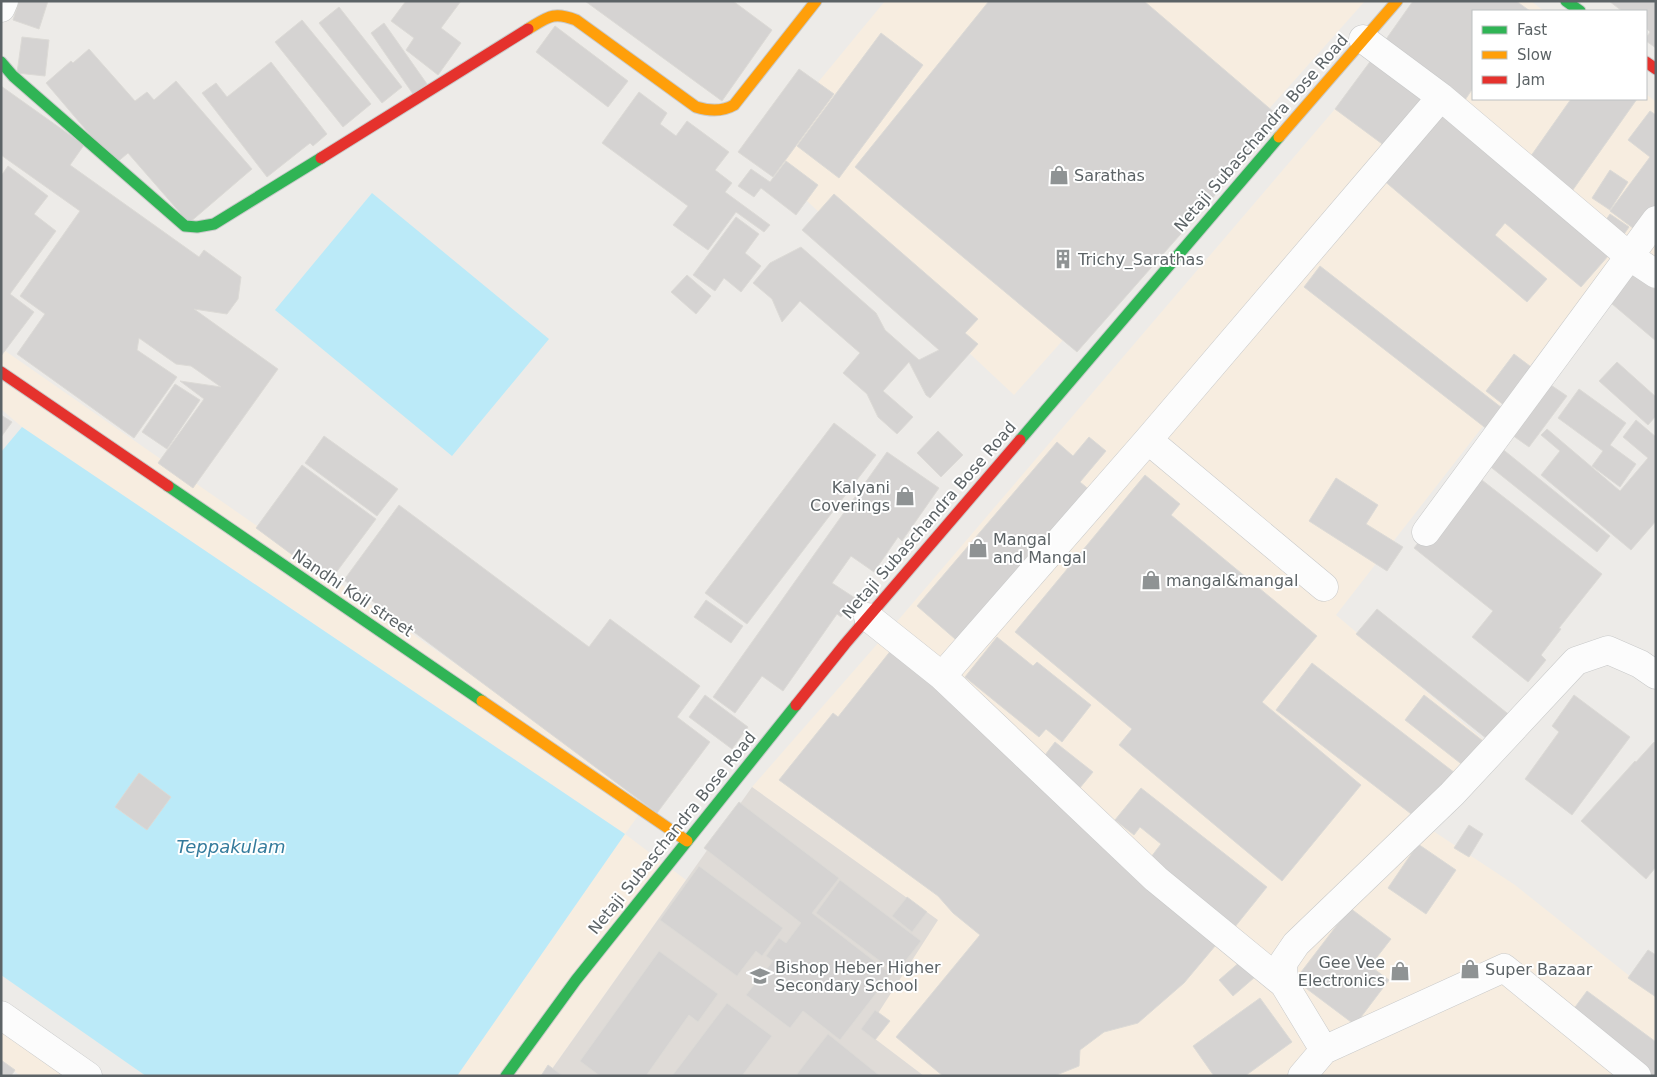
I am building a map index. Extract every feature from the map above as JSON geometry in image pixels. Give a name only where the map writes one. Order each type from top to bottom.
[{"type":"street","points":[[1,8],[4,1]]},
{"type":"street","points":[[1,62],[13,76],[181,224],[196,228],[214,224],[550,16],[563,15],[576,20],[696,107],[714,111],[734,105],[816,1]]},
{"type":"street","name":"Netaji Subaschandra Bose Road","points":[[506,1076],[576,980],[868,617],[1396,1]]},
{"type":"street","points":[[1566,1],[1579,10]]},
{"type":"street","points":[[1363,39],[1441,97],[1629,256],[1656,274]]},
{"type":"street","points":[[942,676],[1148,440],[1441,97]]},
{"type":"street","points":[[1426,532],[1656,220]]},
{"type":"street","name":"Nandhi Koil street","points":[[1,372],[687,841]]},
{"type":"street","points":[[1148,440],[1324,588]]},
{"type":"street","points":[[868,617],[942,676],[1156,879],[1284,984],[1324,1050]]},
{"type":"street","points":[[1284,984],[1282,963],[1296,944],[1452,794],[1576,661],[1608,650],[1640,664],[1656,676]]},
{"type":"street","points":[[1302,1076],[1324,1050],[1504,968],[1637,1076]]},
{"type":"street","points":[[1,1015],[88,1076]]},
{"type":"shaded area","name":"Trichy_Sarathas","points":[[885,1],[1365,1],[1014,395],[758,155]]},
{"type":"shaded area","points":[[1421,1],[1531,1],[1543,10],[1472,10],[1472,100],[1647,100],[1647,95],[1656,102],[1656,284],[1618,253],[1336,615],[1487,743],[1421,823],[1515,885],[1656,997],[1656,1076],[924,1076],[865,1032],[937,920],[752,787],[900,618],[1376,61]]},
{"type":"shaded area","points":[[1,348],[650,799],[625,834],[22,427],[1,409]]},
{"type":"shaded area","name":"Bishop Heber Higher Secondary School","points":[[752,787],[938,920],[866,1032],[924,1076],[547,1076]]},
{"type":"shaded area","points":[[625,834],[686,880],[547,1076],[457,1076]]},
{"type":"shaded area","points":[[1,1017],[103,1076],[21,1076],[1,1062]]},
{"type":"water","points":[[372,193],[549,339],[452,456],[275,310]]},
{"type":"water","name":"Teppakulam","points":[[22,427],[625,834],[457,1076],[146,1076],[1,975],[1,452]]},
{"type":"building","points":[[19,1],[48,1],[39,29],[13,20]]},
{"type":"building","points":[[406,1],[461,1],[441,28],[461,43],[438,75],[406,50],[414,38],[391,21]]},
{"type":"building","points":[[585,1],[733,1],[772,30],[722,101]]},
{"type":"building","name":"Trichy_Sarathas","points":[[989,1],[1144,1],[1282,119],[1077,352],[855,167]]},
{"type":"building","points":[[1413,1],[1516,1],[1529,10],[1472,10],[1472,90],[1463,103],[1382,45]]},
{"type":"building","points":[[1609,1],[1656,1],[1656,48],[1647,42],[1647,36],[1650,32],[1647,29],[1647,10],[1621,10]]},
{"type":"building","points":[[339,7],[402,87],[382,103],[319,23]]},
{"type":"building","points":[[302,20],[371,104],[343,127],[275,42]]},
{"type":"building","points":[[384,23],[427,84],[413,94],[371,33]]},
{"type":"building","points":[[555,26],[628,81],[608,107],[536,52]]},
{"type":"building","points":[[881,33],[923,65],[839,178],[797,146]]},
{"type":"building","points":[[22,37],[49,40],[45,76],[17,73]]},
{"type":"building","points":[[89,49],[135,101],[147,92],[154,100],[176,81],[252,169],[189,223],[128,153],[115,164],[46,83],[71,61],[73,63]]},
{"type":"building","points":[[1372,59],[1426,99],[1389,149],[1335,109]]},
{"type":"building","points":[[271,62],[327,134],[313,146],[310,143],[267,177],[202,93],[216,83],[227,97]]},
{"type":"building","points":[[799,69],[834,94],[773,177],[738,152]]},
{"type":"building","points":[[1,86],[84,145],[70,165],[199,257],[204,250],[241,277],[238,299],[227,314],[194,309],[278,369],[193,488],[158,463],[204,399],[180,381],[221,387],[191,366],[176,364],[139,338],[137,350],[177,377],[134,438],[17,354],[45,314],[20,296],[80,211],[1,155]]},
{"type":"building","points":[[639,92],[667,113],[660,124],[676,136],[687,121],[729,152],[715,170],[732,183],[725,192],[770,225],[764,232],[736,212],[708,250],[673,225],[688,206],[602,143]]},
{"type":"building","points":[[1570,100],[1636,100],[1570,194],[1526,163]]},
{"type":"building","points":[[1439,111],[1609,255],[1581,287],[1505,223],[1495,235],[1547,279],[1527,302],[1382,179]]},
{"type":"building","points":[[1650,111],[1656,115],[1656,205],[1637,231],[1610,211],[1650,157],[1628,140]]},
{"type":"building","points":[[786,161],[818,185],[796,215],[761,188],[754,197],[738,186],[751,169],[770,182]]},
{"type":"building","points":[[8,166],[48,196],[34,214],[56,231],[10,294],[34,312],[1,356],[1,176]]},
{"type":"building","points":[[1610,170],[1628,182],[1610,210],[1592,198]]},
{"type":"building","points":[[834,194],[978,319],[965,333],[978,344],[930,398],[926,395],[909,362],[883,391],[913,417],[897,434],[878,417],[867,394],[843,373],[860,353],[800,301],[782,322],[772,299],[753,283],[770,263],[801,247],[876,313],[885,330],[919,360],[939,350],[802,230]]},
{"type":"building","points":[[1610,214],[1629,227],[1620,240],[1601,227]]},
{"type":"building","points":[[736,217],[759,234],[745,253],[761,266],[741,292],[724,278],[715,291],[693,275]]},
{"type":"building","points":[[1320,266],[1502,408],[1505,406],[1486,391],[1514,354],[1539,373],[1492,433],[1304,287]]},
{"type":"building","points":[[1629,268],[1656,290],[1656,341],[1605,298]]},
{"type":"building","points":[[687,275],[711,296],[696,314],[671,292]]},
{"type":"building","points":[[1617,362],[1656,397],[1656,416],[1648,425],[1599,381]]},
{"type":"building","points":[[1542,379],[1567,396],[1529,447],[1505,430]]},
{"type":"building","points":[[175,384],[200,400],[167,449],[142,432]]},
{"type":"building","points":[[1579,389],[1626,423],[1610,445],[1636,464],[1620,487],[1592,466],[1603,451],[1558,418]]},
{"type":"building","points":[[1,415],[12,422],[1,437]]},
{"type":"building","points":[[1636,420],[1656,437],[1656,521],[1631,550],[1541,475],[1560,451],[1541,435],[1547,429],[1620,491],[1648,458],[1623,437]]},
{"type":"building","points":[[834,423],[876,455],[747,624],[705,593]]},
{"type":"building","points":[[938,431],[963,455],[941,477],[917,453]]},
{"type":"building","points":[[324,436],[398,489],[377,516],[305,463]]},
{"type":"building","points":[[1089,437],[1106,451],[1080,482],[1092,492],[962,645],[917,606],[1057,442],[1073,456]]},
{"type":"building","points":[[1495,443],[1610,536],[1597,552],[1482,460]]},
{"type":"building","points":[[887,452],[939,488],[902,541],[898,537],[874,572],[851,556],[832,583],[855,598],[841,617],[837,614],[783,691],[762,676],[735,713],[713,697]]},
{"type":"building","points":[[302,465],[376,519],[329,582],[256,528]]},
{"type":"building","points":[[1473,473],[1602,574],[1559,628],[1561,629],[1541,655],[1546,660],[1528,682],[1472,637],[1493,611],[1414,548]]},
{"type":"building","points":[[1145,475],[1180,504],[1171,515],[1317,636],[1262,702],[1361,785],[1282,881],[1119,745],[1132,729],[1015,632]]},
{"type":"building","points":[[1336,478],[1378,505],[1366,524],[1403,547],[1387,571],[1309,521]]},
{"type":"building","points":[[399,505],[589,647],[610,619],[700,686],[677,717],[710,742],[657,813],[344,580]]},
{"type":"building","points":[[706,600],[743,626],[731,643],[694,617]]},
{"type":"building","points":[[1377,609],[1512,717],[1492,743],[1356,634]]},
{"type":"building","points":[[997,637],[1033,666],[1037,662],[1091,705],[1062,742],[1046,729],[1039,737],[965,677]]},
{"type":"building","points":[[892,649],[1221,939],[1184,983],[1138,1023],[1104,1032],[1080,1050],[1079,1066],[1054,1076],[943,1076],[896,1037],[980,935],[953,913],[938,896],[779,780],[833,713],[838,717]]},
{"type":"building","points":[[1312,663],[1455,773],[1419,820],[1276,710]]},
{"type":"building","points":[[705,695],[748,727],[732,749],[689,717]]},
{"type":"building","points":[[1424,695],[1483,741],[1464,766],[1405,720]]},
{"type":"building","points":[[1574,695],[1630,737],[1572,815],[1525,779],[1559,732],[1552,726]]},
{"type":"building","points":[[1055,742],[1093,772],[1079,789],[1042,759]]},
{"type":"building","points":[[1654,742],[1656,744],[1656,867],[1646,879],[1581,821]]},
{"type":"building","points":[[139,773],[171,797],[147,830],[115,807]]},
{"type":"building","points":[[1141,788],[1267,887],[1234,928],[1148,861],[1161,844],[1140,827],[1134,835],[1115,820]]},
{"type":"building","points":[[739,802],[839,878],[812,913],[891,974],[840,1040],[803,1011],[790,1028],[746,995],[773,961],[766,956],[779,938],[786,943],[801,923],[704,848]]},
{"type":"building","points":[[1469,825],[1483,834],[1469,857],[1454,848]]},
{"type":"building","points":[[1418,844],[1456,870],[1426,914],[1388,888]]},
{"type":"building","points":[[699,866],[783,928],[762,956],[756,951],[737,976],[660,920]]},
{"type":"building","points":[[840,880],[921,941],[896,973],[816,913]]},
{"type":"building","points":[[907,897],[927,912],[912,932],[892,916]]},
{"type":"building","points":[[1350,908],[1391,939],[1370,966],[1389,980],[1355,1025],[1295,980]]},
{"type":"building","points":[[1648,950],[1656,955],[1656,997],[1628,978]]},
{"type":"building","points":[[659,951],[718,994],[698,1022],[689,1015],[646,1076],[600,1076],[580,1061]]},
{"type":"building","points":[[1241,961],[1255,977],[1233,996],[1219,980]]},
{"type":"building","points":[[1587,991],[1656,1042],[1656,1076],[1645,1076],[1567,1018]]},
{"type":"building","points":[[1260,998],[1292,1042],[1245,1076],[1214,1076],[1193,1046]]},
{"type":"building","points":[[727,1003],[772,1036],[742,1076],[672,1076]]},
{"type":"building","points":[[875,1010],[890,1021],[875,1040],[861,1029]]},
{"type":"building","points":[[828,1034],[880,1076],[799,1076],[797,1074]]},
{"type":"building","points":[[1,1060],[15,1070],[11,1076],[1,1076]]},
{"type":"building","points":[[548,1065],[563,1076],[541,1076]]},
{"type":"traffic: fast","points":[[1566,1],[1579,10]]},
{"type":"traffic: fast","points":[[1,62],[13,76],[185,226],[197,227],[214,224],[321,158]]},
{"type":"traffic: fast","points":[[1020,440],[1279,137]]},
{"type":"traffic: fast","points":[[168,486],[482,701]]},
{"type":"traffic: fast","points":[[506,1076],[576,980],[796,705]]},
{"type":"traffic: slow","points":[[528,29],[541,21],[556,16],[576,20],[696,107],[720,110],[734,105],[816,1]]},
{"type":"traffic: slow","points":[[1279,137],[1397,1]]},
{"type":"traffic: slow","points":[[482,701],[687,841]]},
{"type":"traffic: jam","points":[[321,158],[528,29]]},
{"type":"traffic: jam","points":[[1647,63],[1656,69]]},
{"type":"traffic: jam","points":[[1,372],[168,486]]},
{"type":"traffic: jam","points":[[796,705],[845,644],[1020,440]]},
{"type":"place","name":"Sarathas","points":[[1059,175]]},
{"type":"place","name":"Trichy_Sarathas","points":[[1063,259]]},
{"type":"place","name":"Kalyani Coverings","points":[[905,496]]},
{"type":"place","name":"Mangal and Mangal","points":[[978,548]]},
{"type":"place","name":"mangal&mangal","points":[[1151,580]]},
{"type":"place","name":"Super Bazaar","points":[[1470,969]]},
{"type":"place","name":"Gee Vee Electronics","points":[[1400,971]]},
{"type":"place","name":"Bishop Heber Higher Secondary School","points":[[760,976]]}]
